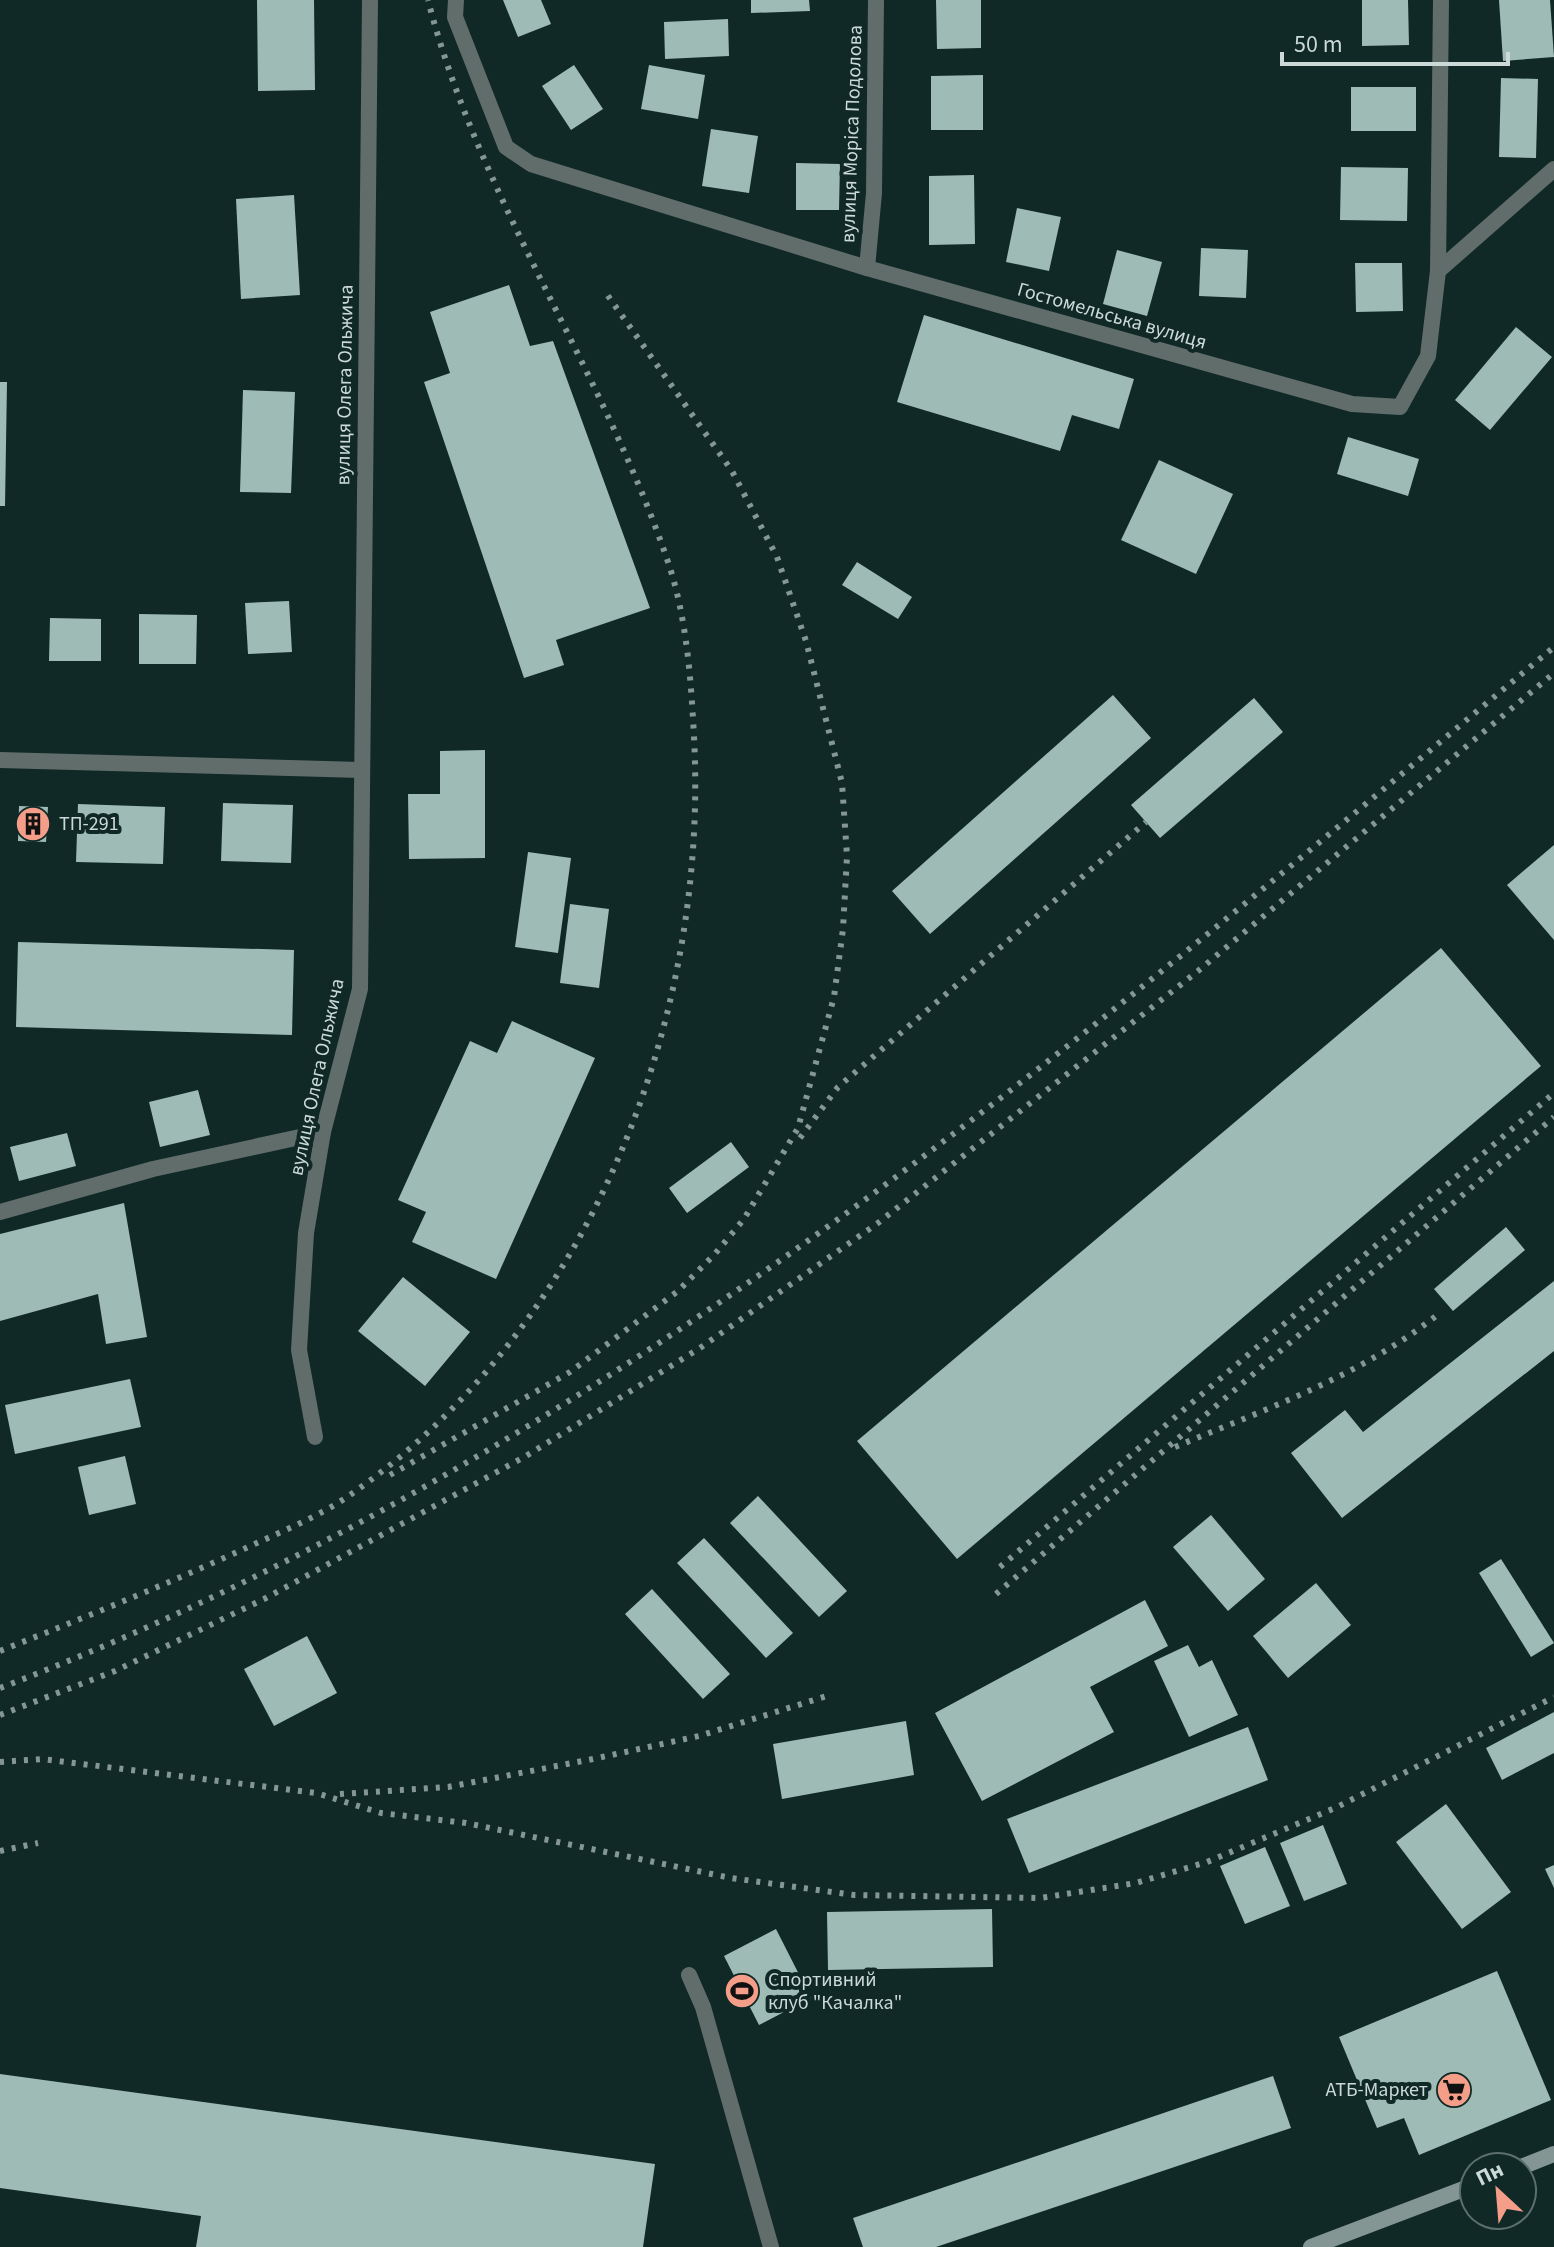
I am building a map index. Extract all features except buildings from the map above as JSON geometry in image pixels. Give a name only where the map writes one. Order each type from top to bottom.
[{"type":"main road","points":[[1311,2247],[1458,2191]]},
{"type":"street","name":"вулиця Олега Ольжича","points":[[315,1437],[299,1350],[306,1233],[323,1132],[360,989],[370,0]]},
{"type":"street","name":"Гостомельська вулиця","points":[[456,0],[455,17],[506,147],[531,164],[867,268],[1352,404],[1400,407],[1428,356],[1438,271]]},
{"type":"street","name":"вулиця Моріса Подолова","points":[[867,268],[874,193],[876,0]]},
{"type":"street","points":[[1438,271],[1441,0]]},
{"type":"street","points":[[1438,271],[1554,169]]},
{"type":"street","points":[[0,760],[361,770]]},
{"type":"street","points":[[0,1212],[153,1169],[323,1132]]},
{"type":"street","points":[[689,1975],[703,2007],[771,2247]]},
{"type":"railway","points":[[0,1651],[185,1575],[310,1518],[347,1497],[432,1429],[505,1349],[567,1259],[616,1162],[654,1060],[680,953],[693,845],[694,737],[690,672],[680,607],[669,565],[642,493],[478,145],[450,73],[428,0]]},
{"type":"railway","points":[[390,1475],[570,1372],[678,1291],[714,1255],[744,1219],[798,1128],[834,997],[843,929],[847,856],[842,783],[806,641],[777,557],[732,471],[606,293]]},
{"type":"railway","points":[[0,1688],[217,1595],[425,1487],[625,1365],[819,1233],[1007,1093],[1192,947],[1554,647]]},
{"type":"railway","points":[[0,1715],[115,1671],[266,1598],[526,1456],[700,1348],[878,1223],[1198,971],[1554,673]]},
{"type":"railway","points":[[800,1138],[838,1087],[1146,822]]},
{"type":"railway","points":[[1000,1567],[1554,1093]]},
{"type":"railway","points":[[996,1594],[1554,1117]]},
{"type":"railway","points":[[1175,1447],[1343,1374],[1406,1338],[1436,1316]]},
{"type":"railway","points":[[340,1794],[448,1787],[593,1759],[699,1736],[830,1695]]},
{"type":"railway","points":[[0,1762],[42,1759],[316,1793],[381,1813],[466,1823],[731,1878],[854,1895],[1040,1898],[1136,1883],[1207,1862],[1335,1808],[1554,1697]]},
{"type":"railway","points":[[0,1851],[38,1843]]},
{"type":"place","name":"ТП-291","points":[[33,824]]},
{"type":"place","name":"Спортивний клуб \"Качалка\"","points":[[742,1991]]},
{"type":"place","name":"АТБ-Маркет","points":[[1454,2090]]}]
